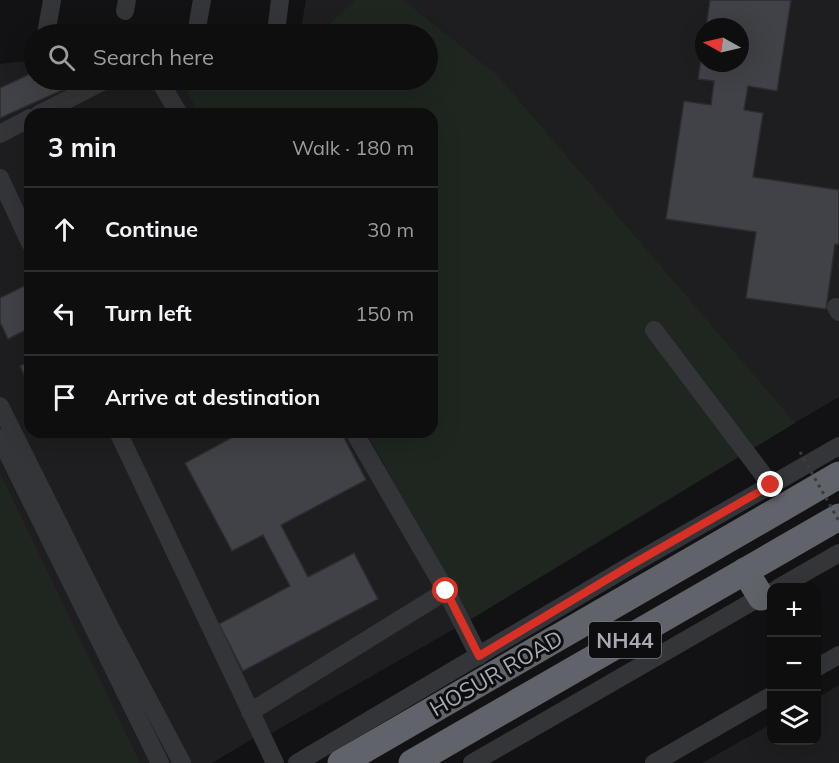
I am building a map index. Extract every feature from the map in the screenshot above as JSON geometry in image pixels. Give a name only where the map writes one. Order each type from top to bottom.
[{"type":"highway","name":"HOSUR ROAD","points":[[341,763],[839,475]]},
{"type":"highway","name":"HOSUR ROAD","points":[[412,763],[839,517]]},
{"type":"highway","points":[[744,571],[767,590]]},
{"type":"street","points":[[48,24],[52,0]]},
{"type":"street","points":[[198,24],[202,0]]},
{"type":"street","points":[[277,24],[280,0]]},
{"type":"street","points":[[51,108],[86,90]]},
{"type":"street","points":[[165,90],[175,108]]},
{"type":"street","points":[[0,134],[24,121]]},
{"type":"street","points":[[0,178],[24,230]]},
{"type":"street","points":[[654,330],[771,485]]},
{"type":"street","points":[[0,406],[109,625],[182,763]]},
{"type":"street","points":[[0,438],[160,763]]},
{"type":"street","points":[[121,438],[275,763]]},
{"type":"street","points":[[357,438],[446,591],[479,656]]},
{"type":"street","points":[[297,763],[631,565],[839,447]]},
{"type":"street","points":[[786,583],[839,553]]},
{"type":"street","points":[[250,712],[446,591]]},
{"type":"street","points":[[472,763],[767,594]]},
{"type":"street","points":[[821,665],[839,655]]},
{"type":"street","points":[[654,763],[767,697]]},
{"type":"path","points":[[800,452],[839,521]]},
{"type":"shaded area","points":[[306,0],[839,0],[839,397],[465,615],[468,621],[256,742],[254,738],[212,763],[0,763],[0,64],[24,61],[24,90],[438,90],[438,24],[302,24]]},
{"type":"shaded area","points":[[355,0],[403,0],[433,24],[330,24]]},
{"type":"shaded area","points":[[438,28],[497,75],[795,423],[468,621],[370,438],[438,438],[438,108],[196,108],[186,90],[438,90]]},
{"type":"shaded area","points":[[0,473],[140,763],[0,763]]},
{"type":"shaded area","points":[[839,685],[839,763],[702,763],[767,726],[767,745],[821,745],[821,696]]},
{"type":"building","points":[[710,0],[791,0],[777,91],[748,86],[744,110],[763,113],[753,177],[839,190],[839,245],[835,244],[826,309],[746,298],[756,232],[666,219],[684,101],[711,105],[714,81],[698,79],[699,72],[749,72],[749,18],[707,18]]},
{"type":"building","points":[[24,77],[24,90],[62,90],[0,118],[0,88]]},
{"type":"building","points":[[24,286],[24,331],[8,339],[0,322],[0,298]]},
{"type":"building","points":[[231,438],[344,438],[366,480],[281,525],[308,577],[354,553],[378,599],[243,671],[219,624],[290,586],[263,535],[232,551],[185,463]]},
{"type":"route","points":[[446,591],[479,656],[771,485]]}]
